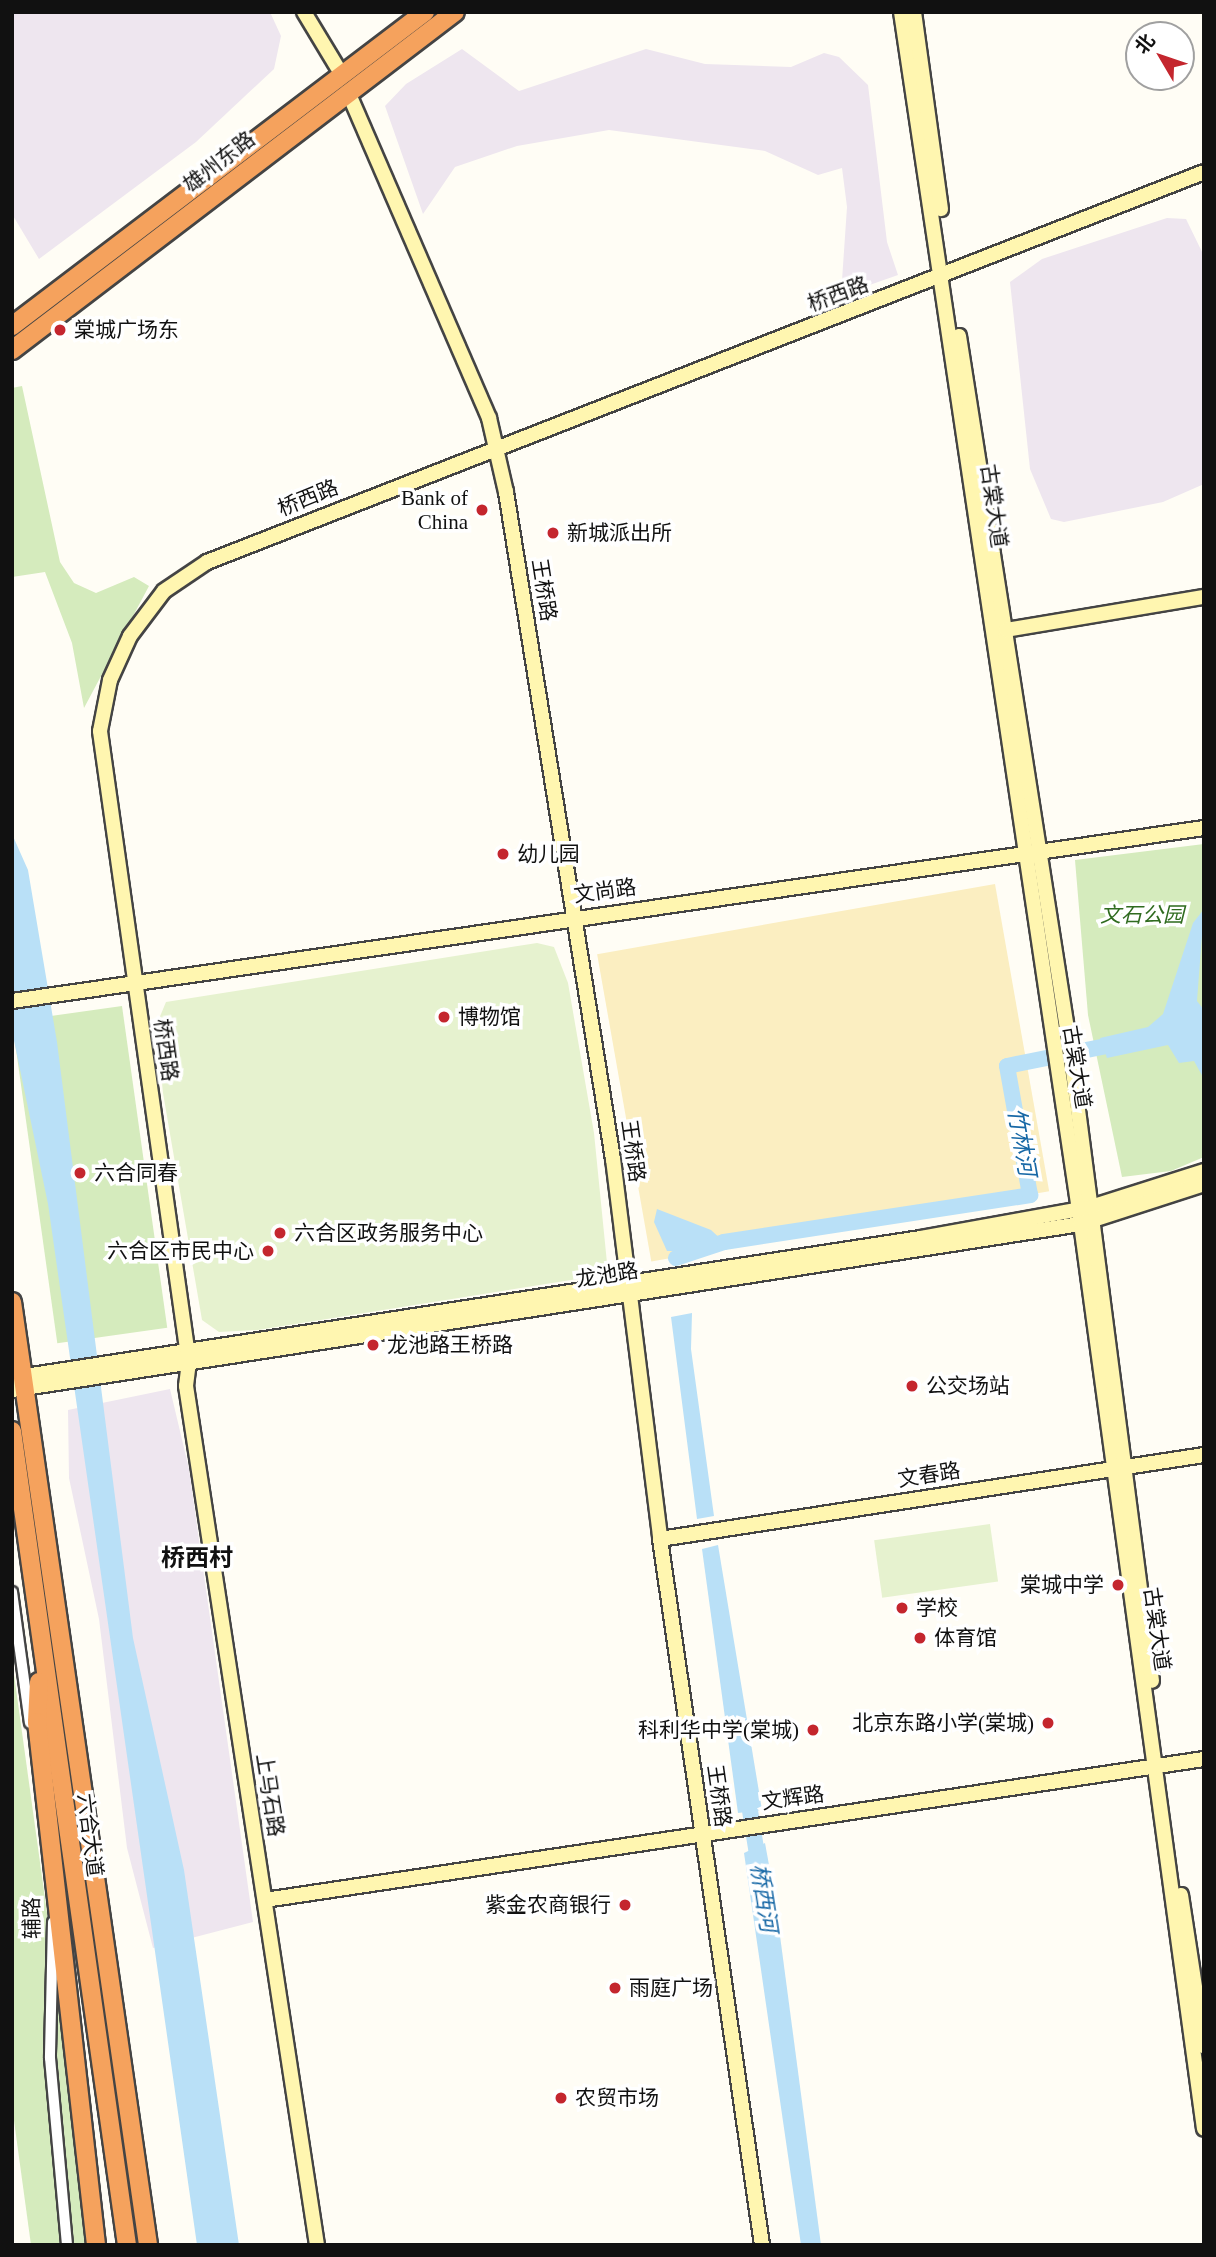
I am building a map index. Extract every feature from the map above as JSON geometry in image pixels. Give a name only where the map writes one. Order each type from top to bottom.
[{"type":"highway","name":"雄州东路","points":[[12,350],[345,83],[425,12]]},
{"type":"highway","name":"雄州东路","points":[[12,326],[345,83],[455,12]]},
{"type":"highway","name":"六合大道","points":[[12,1302],[18,1383],[135,2148]]},
{"type":"highway","name":"六合大道","points":[[12,1430],[127,2245]]},
{"type":"highway","points":[[42,1644],[37,1722],[58,1874],[94,2203],[96,2245]]},
{"type":"highway","points":[[135,2148],[148,2245]]},
{"type":"highway","points":[[135,2148],[158,2245]]},
{"type":"street","name":"王桥路","points":[[304,12],[345,83],[495,444],[577,916],[660,1539],[762,2245]]},
{"type":"street","name":"古棠大道","points":[[901,12],[1006,630],[1039,848],[1085,1216],[1121,1466],[1204,2129]]},
{"type":"street","name":"古棠大道","points":[[914,12],[945,276],[1022,855],[1085,1216]]},
{"type":"street","name":"桥西路","points":[[188,1357],[100,731],[110,680],[130,636],[164,590],[207,562],[495,444],[945,276],[1204,172]]},
{"type":"street","points":[[1006,630],[1204,597]]},
{"type":"street","name":"文尚路","points":[[12,1001],[577,916],[1022,855],[1039,848],[1204,828]]},
{"type":"street","name":"龙池路","points":[[1085,1216],[1204,1171]]},
{"type":"street","name":"龙池路","points":[[18,1383],[1085,1216],[1204,1184]]},
{"type":"street","name":"上马石路","points":[[188,1357],[186,1386],[317,2245]]},
{"type":"street","name":"文春路","points":[[660,1539],[1204,1455]]},
{"type":"street","name":"辅路","points":[[12,1592],[51,1903],[50,2058],[67,2245]]},
{"type":"street","name":"文辉路","points":[[265,1900],[1204,1759]]},
{"type":"street","name":"古棠大道","points":[[1158,1765],[1204,2046]]},
{"type":"street","points":[[51,1903],[58,1874]]},
{"type":"shaded area","points":[[12,12],[270,12],[281,36],[274,69],[196,142],[39,259],[12,214]]},
{"type":"shaded area","points":[[462,49],[519,91],[646,49],[705,64],[791,67],[824,53],[839,57],[868,85],[887,242],[898,275],[841,295],[847,207],[842,168],[818,175],[765,151],[609,130],[517,146],[455,167],[423,214],[385,106],[406,84]]},
{"type":"shaded area","points":[[1167,218],[1186,219],[1204,256],[1204,484],[1163,502],[1064,522],[1051,519],[1030,469],[1010,282],[1042,259]]},
{"type":"shaded area","points":[[170,1389],[189,1469],[253,1922],[153,1948],[127,1848],[99,1619],[69,1478],[68,1410]]},
{"type":"green space","points":[[22,386],[60,562],[74,583],[96,593],[134,577],[149,586],[84,708],[72,643],[45,572],[12,577],[12,388]]},
{"type":"green space","name":"文石公园","points":[[1204,844],[1204,1157],[1171,1171],[1122,1177],[1088,1015],[1075,860]]},
{"type":"green space","points":[[537,943],[554,947],[568,983],[594,1133],[607,1263],[590,1277],[258,1330],[219,1332],[202,1320],[163,1093],[156,1026],[166,1002]]},
{"type":"green space","points":[[122,1006],[167,1328],[57,1343],[12,1021]]},
{"type":"green space","points":[[990,1524],[998,1581],[882,1598],[874,1540]]},
{"type":"green space","points":[[12,1660],[93,2245],[31,2245],[12,2106]]},
{"type":"sand","points":[[995,884],[1049,1191],[651,1261],[597,954]]},
{"type":"water","points":[[12,834],[28,870],[57,1042],[133,1638],[184,1870],[239,2245],[197,2245],[48,1204],[12,1031]]},
{"type":"water","points":[[1204,909],[1197,1001],[1204,1010],[1204,1079],[1194,1061],[1179,1063],[1168,1045],[1107,1058],[1100,1038],[1148,1027],[1163,1014],[1193,923]]},
{"type":"water","points":[[657,1209],[711,1230],[724,1242],[706,1251],[667,1251],[654,1222]]},
{"type":"water","points":[[692,1313],[691,1349],[714,1516],[697,1519],[671,1317]]},
{"type":"water","points":[[718,1545],[762,1810],[738,1813],[702,1549]]},
{"type":"water","points":[[765,1843],[775,1898],[821,2245],[801,2245],[744,1853]]},
{"type":"waterway","name":"竹林河","points":[[676,1258],[724,1242],[1030,1195],[1007,1066],[1121,1043]]},
{"type":"waterway","name":"桥西河","points":[[747,1792],[759,1867]]},
{"type":"place","name":"棠城广场东","points":[[60,330]]},
{"type":"place","name":"Bank of China","points":[[482,510]]},
{"type":"place","name":"新城派出所","points":[[553,533]]},
{"type":"place","name":"幼儿园","points":[[503,854]]},
{"type":"place","name":"博物馆","points":[[444,1017]]},
{"type":"place","name":"六合同春","points":[[80,1173]]},
{"type":"place","name":"六合区政务服务中心","points":[[280,1233]]},
{"type":"place","name":"六合区市民中心","points":[[268,1251]]},
{"type":"place","name":"龙池路王桥路","points":[[373,1345]]},
{"type":"place","name":"公交场站","points":[[912,1386]]},
{"type":"place","name":"棠城中学","points":[[1118,1585]]},
{"type":"place","name":"学校","points":[[902,1608]]},
{"type":"place","name":"体育馆","points":[[920,1638]]},
{"type":"place","name":"北京东路小学(棠城)","points":[[1048,1723]]},
{"type":"place","name":"科利华中学(棠城)","points":[[813,1730]]},
{"type":"place","name":"紫金农商银行","points":[[625,1905]]},
{"type":"place","name":"雨庭广场","points":[[615,1988]]},
{"type":"place","name":"农贸市场","points":[[561,2098]]},
{"type":"district","name":"桥西村","points":[[197,1559]]}]
